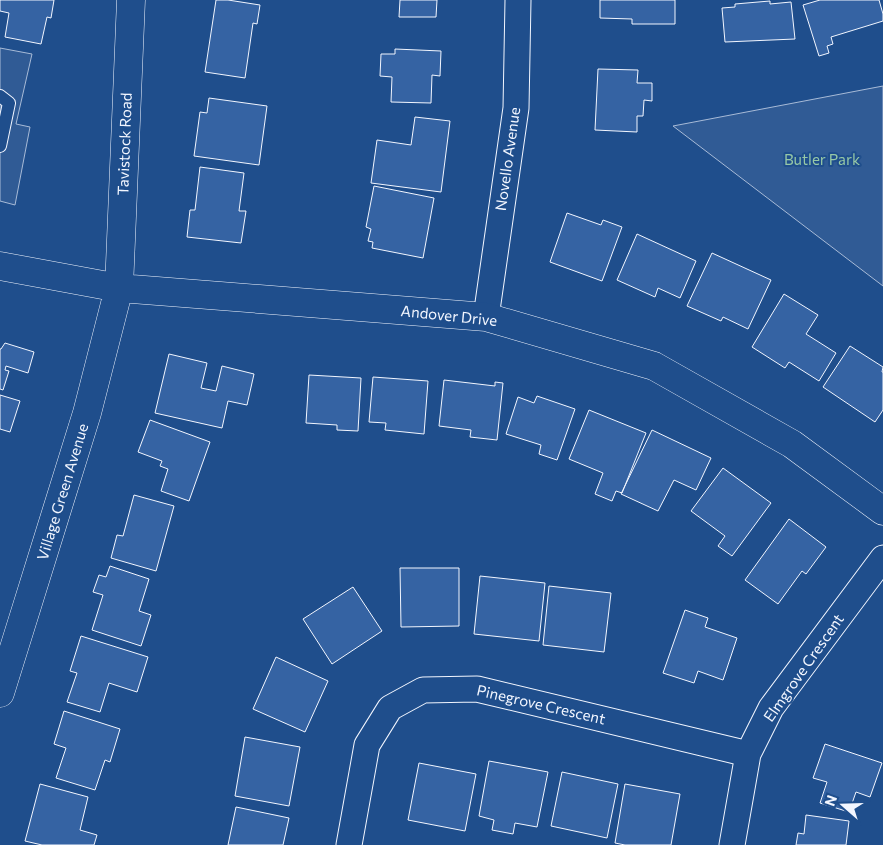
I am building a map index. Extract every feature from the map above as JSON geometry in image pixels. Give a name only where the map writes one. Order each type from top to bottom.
[{"type":"street","name":"Tavistock Road","points":[[119,288],[131,0]]},
{"type":"street","name":"Novello Avenue","points":[[486,317],[516,108],[518,0]]},
{"type":"street","name":"Andover Drive","points":[[0,266],[119,288],[486,317],[654,366],[792,444],[883,511]]},
{"type":"street","name":"Village Green Avenue","points":[[0,693],[87,413],[119,288]]},
{"type":"street","name":"Elmgrove Crescent","points":[[732,845],[748,754],[771,708],[883,558]]},
{"type":"street","name":"Pinegrove Crescent","points":[[349,845],[368,745],[390,708],[423,690],[476,689],[748,754]]},
{"type":"lane","points":[[0,96],[9,103],[0,146]]},
{"type":"shaded area","points":[[0,48],[32,54],[16,124],[30,127],[15,205],[0,201]]},
{"type":"shaded area","name":"Butler Park","points":[[883,86],[883,286],[673,126]]},
{"type":"building","points":[[0,0],[54,0],[51,18],[47,17],[41,44],[5,37],[9,13],[0,11]]},
{"type":"building","points":[[216,0],[260,5],[257,24],[253,23],[245,78],[205,72]]},
{"type":"building","points":[[400,0],[437,0],[436,17],[399,17]]},
{"type":"building","points":[[600,0],[675,0],[675,24],[632,24],[632,19],[600,18]]},
{"type":"building","points":[[820,0],[879,0],[883,21],[831,37],[833,44],[827,46],[829,53],[819,56],[803,5]]},
{"type":"building","points":[[770,1],[770,4],[791,2],[795,39],[725,42],[722,8],[735,7],[735,4]]},
{"type":"building","points":[[395,49],[441,51],[440,76],[432,75],[431,103],[391,102],[392,77],[380,76],[381,54],[395,54]]},
{"type":"building","points":[[598,69],[638,70],[637,83],[652,83],[652,101],[644,100],[643,116],[637,116],[637,132],[595,130]]},
{"type":"building","points":[[209,98],[267,106],[259,165],[194,156],[200,112],[207,113]]},
{"type":"building","points":[[415,117],[450,121],[441,192],[371,183],[377,140],[411,145]]},
{"type":"building","points":[[200,167],[244,173],[239,211],[246,211],[241,243],[187,237],[190,210],[195,210]]},
{"type":"building","points":[[374,186],[434,198],[423,258],[372,248],[373,242],[368,241],[371,229],[366,227]]},
{"type":"building","points":[[567,213],[601,225],[603,220],[622,227],[602,281],[550,262]]},
{"type":"building","points":[[637,234],[696,261],[680,298],[658,288],[655,297],[617,280]]},
{"type":"building","points":[[712,253],[771,280],[748,329],[723,317],[721,321],[687,306]]},
{"type":"building","points":[[784,294],[818,315],[806,334],[836,353],[819,381],[789,362],[785,368],[752,347]]},
{"type":"building","points":[[5,343],[34,352],[28,373],[6,366],[5,370],[9,371],[3,390],[0,389],[0,349]]},
{"type":"building","points":[[850,346],[883,367],[883,410],[875,422],[823,387]]},
{"type":"building","points":[[169,354],[207,363],[201,388],[216,391],[222,366],[254,374],[247,405],[228,401],[222,428],[155,413]]},
{"type":"building","points":[[309,375],[361,378],[358,431],[337,430],[337,425],[306,423]]},
{"type":"building","points":[[373,377],[428,381],[424,434],[385,430],[386,423],[369,422]]},
{"type":"building","points":[[444,380],[495,386],[495,382],[503,383],[497,440],[470,437],[471,430],[439,426]]},
{"type":"building","points":[[0,395],[20,401],[10,432],[0,429]]},
{"type":"building","points":[[537,396],[575,409],[557,460],[539,454],[541,445],[506,434],[518,397],[534,403]]},
{"type":"building","points":[[589,410],[646,433],[622,493],[616,491],[612,501],[595,494],[603,473],[569,459]]},
{"type":"building","points":[[150,420],[210,442],[189,501],[161,491],[168,469],[160,466],[162,461],[138,452]]},
{"type":"building","points":[[652,430],[711,458],[696,490],[674,480],[658,511],[621,494]]},
{"type":"building","points":[[723,468],[771,503],[732,556],[718,546],[725,536],[691,511]]},
{"type":"building","points":[[134,495],[174,506],[156,571],[111,558],[117,535],[123,536]]},
{"type":"building","points":[[789,519],[826,547],[806,574],[802,571],[778,604],[745,580]]},
{"type":"building","points":[[110,566],[149,579],[139,611],[151,615],[141,646],[92,630],[103,595],[93,592],[99,575],[106,577]]},
{"type":"building","points":[[400,568],[459,568],[459,626],[401,627]]},
{"type":"building","points":[[480,576],[545,583],[539,641],[474,634]]},
{"type":"building","points":[[549,586],[611,593],[604,652],[543,645]]},
{"type":"building","points":[[353,587],[382,631],[332,664],[303,619]]},
{"type":"building","points":[[685,610],[708,618],[705,627],[737,638],[723,680],[698,671],[694,683],[663,673]]},
{"type":"building","points":[[81,636],[148,657],[137,692],[109,683],[100,712],[67,702],[77,673],[70,671]]},
{"type":"building","points":[[276,657],[328,681],[305,732],[253,709]]},
{"type":"building","points":[[64,711],[120,729],[110,762],[105,760],[95,790],[56,778],[66,748],[54,744]]},
{"type":"building","points":[[245,737],[300,747],[289,806],[235,796]]},
{"type":"building","points":[[825,744],[882,763],[870,797],[856,792],[849,812],[820,803],[827,782],[813,778]]},
{"type":"building","points":[[489,761],[548,772],[537,827],[515,823],[513,834],[492,830],[494,820],[479,816]]},
{"type":"building","points":[[419,763],[476,774],[465,831],[408,820]]},
{"type":"building","points":[[562,772],[618,784],[607,838],[551,826]]},
{"type":"building","points":[[40,784],[88,797],[80,830],[97,835],[94,845],[42,845],[25,841]]},
{"type":"building","points":[[625,784],[680,794],[671,845],[625,845],[615,843]]},
{"type":"building","points":[[236,807],[289,818],[283,845],[228,845]]},
{"type":"building","points":[[806,815],[849,821],[846,845],[796,845],[798,833],[804,834]]}]
